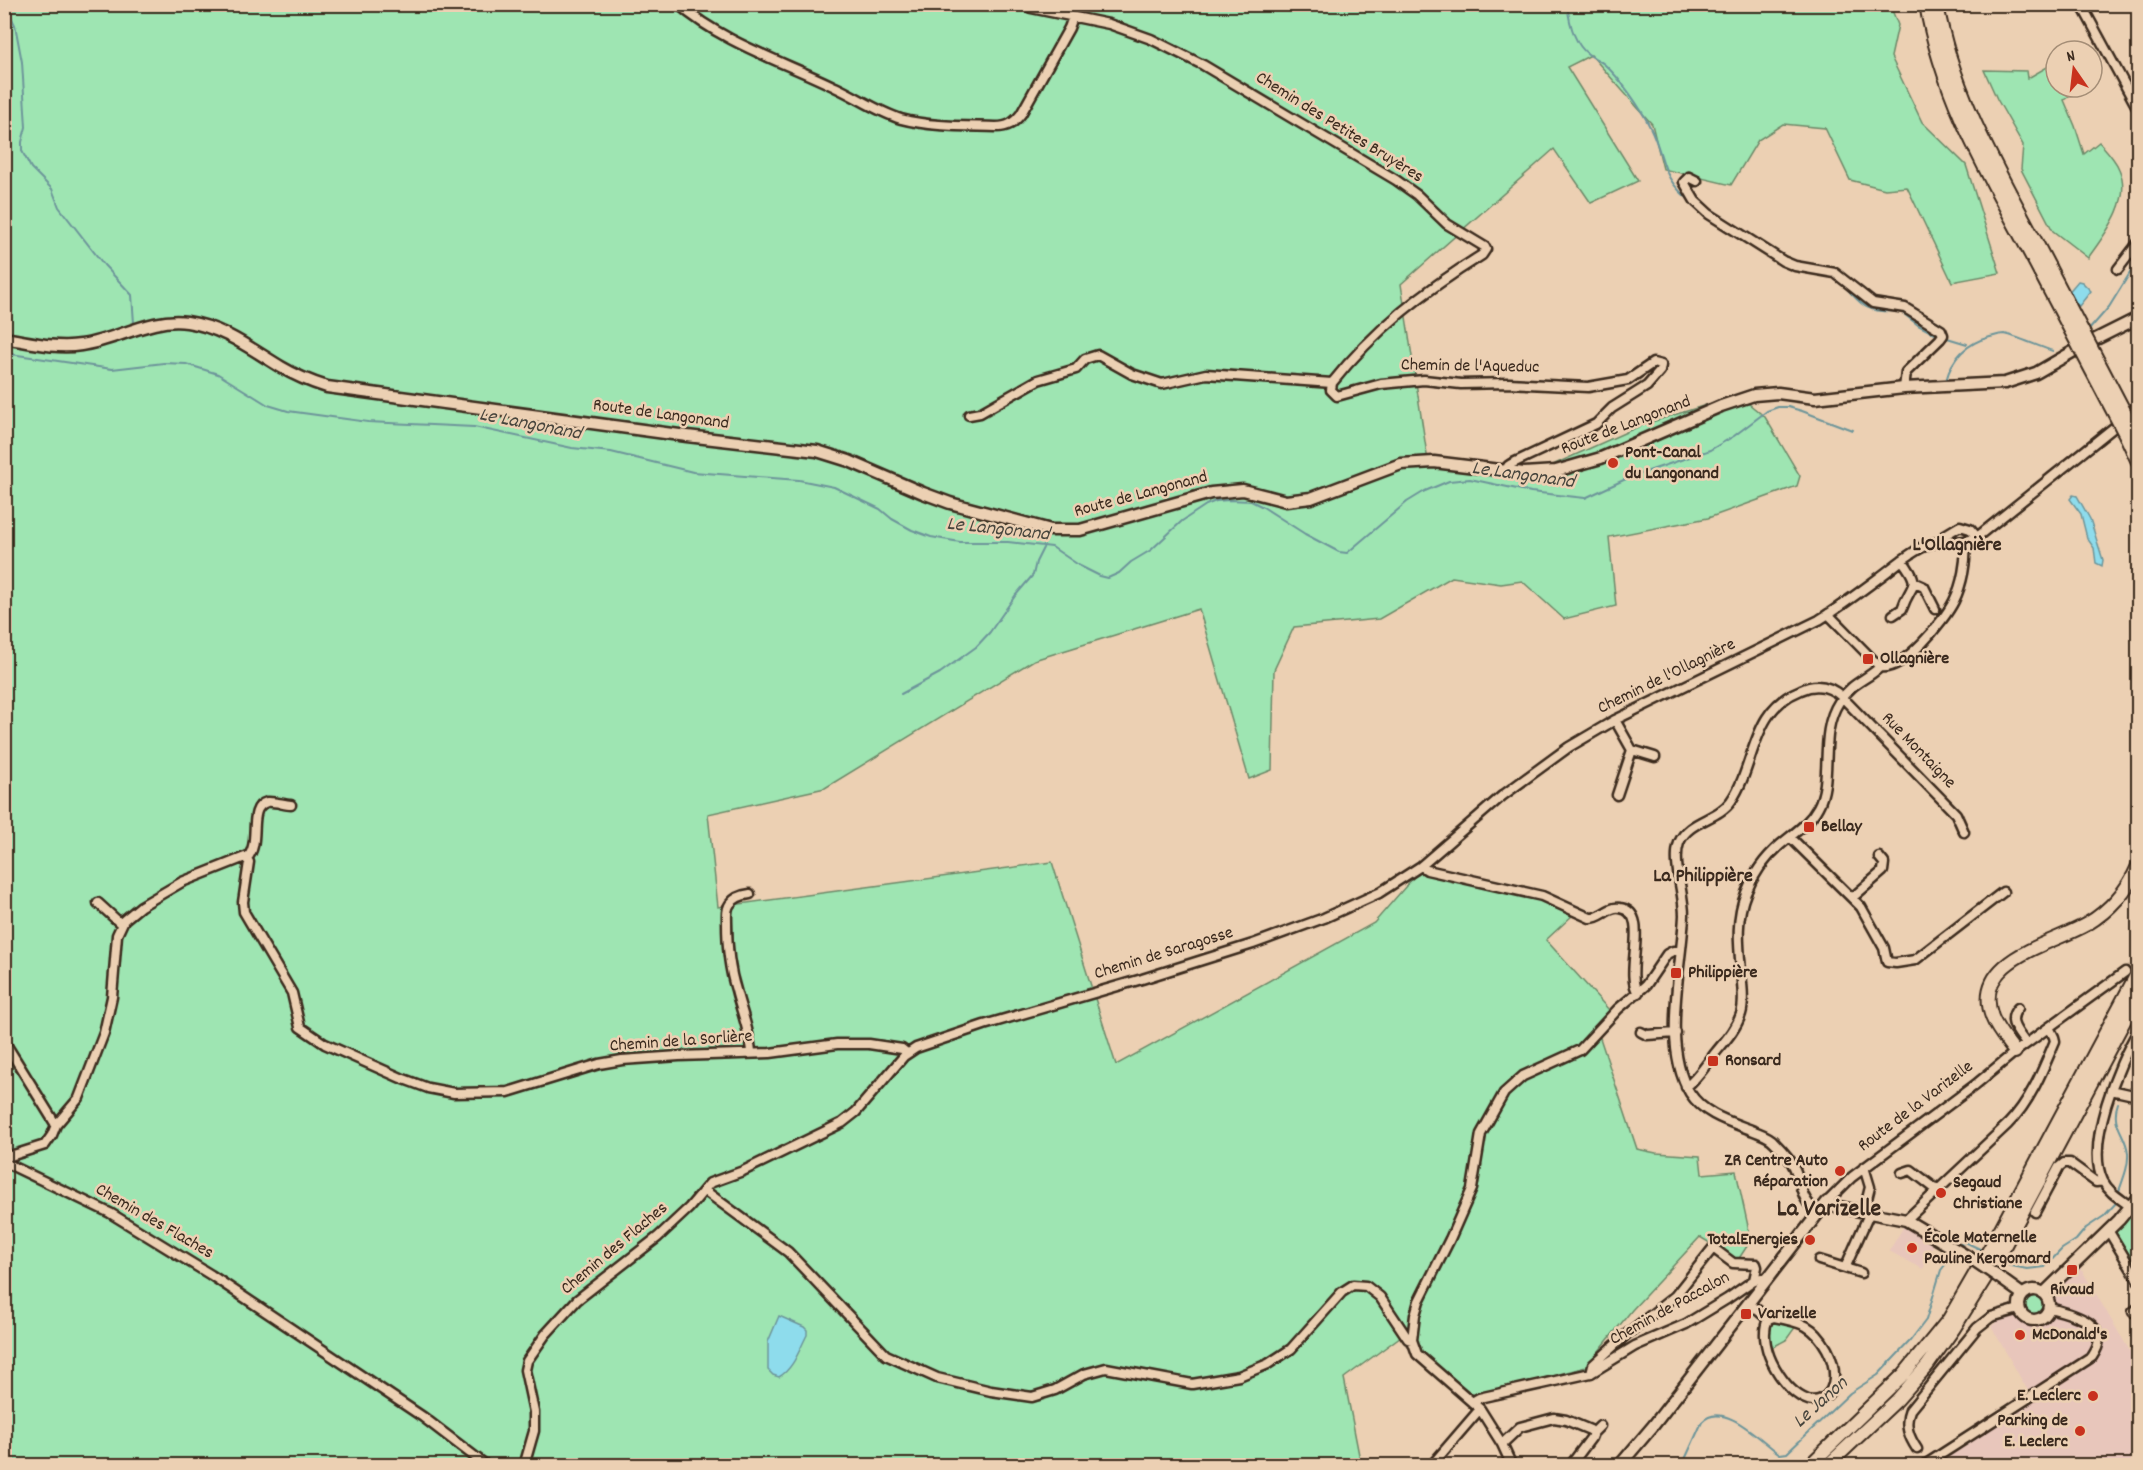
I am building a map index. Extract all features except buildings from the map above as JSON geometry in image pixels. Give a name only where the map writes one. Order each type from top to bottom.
[{"type":"highway","points":[[1926,4],[1937,55],[1953,101],[2133,436],[2139,462]]},
{"type":"highway","points":[[1937,4],[1940,25],[1971,116],[2045,270]]},
{"type":"highway","points":[[2015,1052],[1993,1018],[1990,990],[2001,969],[2011,960],[2075,930],[2101,914],[2120,897],[2139,866]]},
{"type":"highway","points":[[1809,1466],[1905,1374],[1949,1319],[1993,1243],[2139,972]]},
{"type":"highway","points":[[1827,1466],[1897,1400],[1927,1366],[1977,1292],[2139,995]]},
{"type":"main road","name":"Route de Langonand","points":[[4,338],[66,347],[98,342],[155,323],[171,321],[201,324],[234,338],[298,376],[327,387],[687,436],[817,451],[849,461],[922,494],[950,503],[1037,527],[1080,530],[1211,492],[1243,490],[1286,501],[1299,501],[1401,464],[1434,462],[1508,472],[1540,473],[1580,465],[1721,406],[1754,395],[1778,393],[1815,398],[1904,388],[1990,385],[2022,379],[2139,318]]},
{"type":"main road","points":[[2044,1293],[2139,1197]]},
{"type":"main road","name":"Route de la Varizelle","points":[[1619,1466],[1653,1426],[1827,1202]]},
{"type":"main road","points":[[1827,1202],[1834,1206],[1868,1210],[1906,1220],[1974,1261],[2022,1294]]},
{"type":"main road","points":[[2035,1289],[2044,1293],[2049,1308],[2044,1316],[2035,1320],[2025,1317],[2019,1309],[2022,1294],[2035,1289]]},
{"type":"street","points":[[678,4],[694,18],[740,44],[834,86],[885,113],[923,123],[996,127],[1006,127],[1014,123],[1021,114],[1073,17],[1031,8],[1024,4]]},
{"type":"street","points":[[2080,4],[2139,109]]},
{"type":"street","name":"Chemin des Petites Bruyères","points":[[1073,17],[1132,32],[1203,65],[1396,180],[1417,195],[1447,224],[1485,247],[1482,255],[1442,281],[1389,321],[1332,384]]},
{"type":"street","points":[[1697,181],[1689,177],[1684,182],[1702,208],[1783,261],[1795,266],[1835,273],[1873,303],[1905,308],[1943,332],[1941,339],[1906,372],[1904,388]]},
{"type":"street","points":[[2118,268],[2139,243]]},
{"type":"street","name":"Chemin de l'Aqueduc","points":[[969,415],[980,413],[1038,380],[1076,369],[1092,355],[1098,355],[1132,374],[1162,384],[1206,374],[1332,384],[1331,390],[1338,396],[1381,384],[1424,380],[1461,384],[1509,382],[1588,387],[1628,380],[1653,363],[1661,365],[1660,372],[1647,386],[1612,408],[1596,424],[1511,464],[1508,466],[1508,472]]},
{"type":"street","name":"Chemin de l'Ollagnière","points":[[1421,866],[1530,774],[1569,747],[1615,720],[1801,630],[1828,614],[1902,560],[1928,544],[1942,541],[1965,542],[1977,537],[2128,417],[2139,405]]},
{"type":"street","name":"Chemin de l'Ollagnière","points":[[1942,541],[1944,535],[1960,526],[1970,529],[1977,537]]},
{"type":"street","points":[[1686,1087],[1694,1080],[1737,1023],[1743,1003],[1738,936],[1746,893],[1758,871],[1775,850],[1808,822],[1822,800],[1828,730],[1833,712],[1842,697],[1859,680],[1880,667],[1893,666],[1905,659],[1948,611],[1960,585],[1966,552],[1965,542]]},
{"type":"street","points":[[1893,615],[1902,609],[1905,597],[1912,591],[1915,583],[1914,576],[1902,560]]},
{"type":"street","points":[[1915,583],[1924,587],[1935,609]]},
{"type":"street","points":[[1828,614],[1880,667]]},
{"type":"street","points":[[1818,1213],[1804,1200],[1793,1165],[1773,1140],[1707,1111],[1698,1104],[1686,1087],[1678,1064],[1676,1033],[1684,914],[1677,856],[1681,840],[1688,831],[1724,809],[1733,798],[1765,719],[1778,704],[1795,692],[1815,686],[1827,687],[1842,697]]},
{"type":"street","name":"Rue Montaigne","points":[[1842,697],[1956,814],[1964,832]]},
{"type":"street","points":[[1615,720],[1632,750],[1655,757]]},
{"type":"street","points":[[1617,795],[1632,750]]},
{"type":"street","name":"Chemin de la Sorlière","points":[[291,805],[270,802],[260,807],[255,818],[255,844],[247,858],[249,862],[243,902],[244,912],[292,993],[300,1027],[325,1044],[415,1084],[454,1093],[501,1094],[609,1062],[770,1053],[818,1045],[852,1043],[902,1049],[907,1053]]},
{"type":"street","points":[[1790,837],[1861,907],[1884,948],[1887,962],[1915,960],[2003,892]]},
{"type":"street","points":[[1852,898],[1883,871],[1884,863],[1879,857]]},
{"type":"street","points":[[4,1160],[45,1145],[56,1125],[79,1098],[104,1033],[112,997],[117,935],[121,924],[141,906],[182,882],[247,858]]},
{"type":"street","points":[[1421,866],[1427,870],[1542,896],[1590,918],[1597,918],[1614,908],[1626,910],[1632,917],[1637,930],[1632,973],[1634,986],[1638,993]]},
{"type":"street","name":"Chemin de Saragosse","points":[[907,1053],[984,1025],[1142,979],[1281,934],[1360,902],[1421,866]]},
{"type":"street","points":[[750,894],[741,895],[727,909],[727,943],[750,1053]]},
{"type":"street","points":[[98,903],[121,924]]},
{"type":"street","points":[[1512,1466],[1502,1444],[1480,1409],[1420,1358],[1412,1340],[1419,1301],[1472,1189],[1481,1134],[1504,1093],[1523,1076],[1580,1050],[1618,1009],[1638,993],[1653,976],[1667,954],[1680,951]]},
{"type":"street","name":"Route de la Varizelle","points":[[1827,1202],[1841,1186],[1864,1167],[2125,972]]},
{"type":"street","points":[[2018,1008],[2013,1014],[2012,1023],[2026,1044]]},
{"type":"street","points":[[1906,1220],[2020,1110],[2055,1041],[2055,1036],[2049,1027]]},
{"type":"street","points":[[2131,1207],[2112,1192],[2103,1181],[2098,1166],[2098,1150],[2111,1090],[2117,1073],[2139,1031]]},
{"type":"street","points":[[1641,1032],[1647,1035],[1676,1033]]},
{"type":"street","points":[[4,1041],[56,1125]]},
{"type":"street","name":"Chemin des Flaches","points":[[524,1466],[534,1431],[534,1412],[525,1370],[533,1352],[545,1335],[577,1300],[658,1238],[689,1208],[710,1183],[743,1171],[842,1123],[869,1099],[907,1053]]},
{"type":"street","points":[[2111,1090],[2139,1096]]},
{"type":"street","name":"Chemin des Flaches","points":[[4,1160],[110,1213],[191,1262],[365,1376],[487,1466]]},
{"type":"street","points":[[2035,1212],[2059,1167],[2064,1163],[2070,1163],[2096,1182],[2103,1181]]},
{"type":"street","points":[[1845,1268],[1868,1210],[1870,1187],[1864,1167]]},
{"type":"street","points":[[1902,1173],[1911,1170],[1937,1190]]},
{"type":"street","points":[[704,1190],[788,1252],[886,1355],[937,1378],[991,1391],[1032,1397],[1055,1390],[1084,1374],[1106,1368],[1192,1384],[1239,1376],[1268,1364],[1291,1349],[1342,1292],[1353,1285],[1366,1286],[1380,1297],[1408,1339],[1412,1340]]},
{"type":"street","points":[[2108,1230],[2135,1265],[2139,1280]]},
{"type":"street","points":[[1472,1402],[1479,1398],[1538,1383],[1591,1373],[1593,1365],[1648,1316],[1683,1289],[1713,1248],[1733,1263],[1756,1264],[1754,1280]]},
{"type":"street","points":[[1819,1260],[1861,1273]]},
{"type":"street","name":"Chemin de Paccalon","points":[[1591,1373],[1635,1346],[1686,1324],[1754,1280],[1762,1278],[1766,1280]]},
{"type":"street","points":[[1749,1303],[1768,1319]]},
{"type":"street","points":[[1923,1466],[2091,1357],[2095,1352],[2098,1338],[2092,1325],[2078,1317],[2049,1308]]},
{"type":"street","points":[[1917,1449],[1909,1436],[1907,1425],[1908,1415],[1915,1403],[1977,1328],[1991,1317],[2019,1309]]},
{"type":"street","points":[[1774,1317],[1804,1325],[1824,1343],[1832,1360],[1834,1377],[1831,1390],[1827,1395],[1818,1400],[1807,1400],[1782,1379],[1774,1366],[1767,1346],[1765,1329],[1768,1319],[1774,1317]]},
{"type":"street","points":[[1431,1466],[1480,1409]]},
{"type":"street","points":[[1502,1444],[1520,1427],[1554,1418],[1566,1420],[1593,1433]]},
{"type":"street","points":[[1570,1466],[1600,1426]]},
{"type":"shaded area","name":"École Maternelle Pauline Kergomard","points":[[1904,1226],[1933,1241],[1934,1244],[1923,1269],[1889,1251]]},
{"type":"shaded area","points":[[2080,1267],[2138,1365],[2138,1465],[1912,1466],[2028,1391],[1991,1326]]},
{"type":"green space","points":[[5,5],[1890,5],[1898,25],[1891,57],[1922,122],[1966,165],[2000,273],[1952,282],[1907,187],[1885,189],[1850,180],[1825,128],[1783,124],[1758,140],[1731,185],[1663,169],[1652,124],[1591,55],[1567,67],[1638,181],[1591,203],[1554,149],[1401,284],[1429,468],[1444,464],[1537,472],[1642,425],[1738,395],[1765,417],[1800,476],[1797,486],[1708,518],[1609,537],[1616,606],[1564,619],[1522,581],[1501,584],[1452,577],[1379,619],[1294,627],[1274,670],[1272,770],[1249,779],[1199,609],[1034,660],[825,788],[708,814],[718,907],[1052,862],[1116,1065],[1374,923],[1419,871],[1542,897],[1573,915],[1546,940],[1610,1011],[1597,1029],[1637,1149],[1656,1153],[1700,1156],[1702,1174],[1736,1171],[1751,1240],[1738,1260],[1700,1237],[1632,1310],[1586,1367],[1475,1396],[1422,1353],[1408,1331],[1344,1378],[1361,1465],[5,1466]]},
{"type":"green space","points":[[2044,69],[2044,99],[2065,99],[2084,154],[2099,142],[2119,169],[2122,181],[2120,204],[2109,227],[2088,258],[2053,231],[2021,169],[2023,145],[1997,99],[1984,70],[2027,71],[2028,78]]},
{"type":"green space","points":[[2131,1216],[2138,1228],[2138,1259],[2133,1261],[2115,1232]]},
{"type":"green space","points":[[2034,1294],[2041,1297],[2044,1304],[2041,1311],[2034,1314],[2027,1311],[2024,1304],[2027,1297]]},
{"type":"green space","points":[[1777,1321],[1796,1326],[1786,1340],[1771,1348],[1770,1323]]},
{"type":"water","points":[[2078,281],[2091,291],[2079,306],[2067,297]]},
{"type":"water","points":[[2073,495],[2077,496],[2090,519],[2103,560],[2102,566],[2096,563],[2094,548],[2087,538],[2081,514],[2070,499]]},
{"type":"water","points":[[779,1316],[804,1327],[807,1335],[792,1364],[779,1377],[768,1370],[768,1342]]},
{"type":"waterway","points":[[5,4],[15,25],[22,62],[26,127],[22,151],[31,168],[52,189],[59,207],[104,265],[132,295],[134,323]]},
{"type":"waterway","points":[[1567,4],[1571,25],[1579,44],[1583,50],[1610,70],[1630,94],[1650,127],[1668,176],[1681,193],[1692,202]]},
{"type":"waterway","name":"Le Langonand","points":[[2088,331],[2109,307],[2138,260]]},
{"type":"waterway","points":[[1843,284],[1856,299],[1867,307],[1881,311],[1900,311],[1918,325],[1937,335]]},
{"type":"waterway","name":"Le Langonand","points":[[1946,381],[1956,358],[1974,343],[1990,337],[2008,335],[2053,351]]},
{"type":"waterway","points":[[1944,337],[1967,344]]},
{"type":"waterway","name":"Le Langonand","points":[[4,353],[112,369],[164,363],[186,364],[218,374],[268,405],[288,411],[368,422],[474,427],[572,448],[611,452],[693,472],[799,480],[834,487],[880,509],[912,530],[931,537],[960,542],[1008,542],[1052,547],[1080,566],[1108,578],[1119,573],[1131,562],[1151,550],[1182,521],[1216,501],[1251,501],[1305,534],[1339,552],[1347,553],[1407,502],[1449,481],[1470,479],[1531,492],[1585,498],[1628,478],[1710,450],[1734,436],[1767,411],[1778,407],[1802,411],[1852,430]]},
{"type":"waterway","points":[[901,694],[940,673],[976,647],[1033,575],[1043,548]]},
{"type":"waterway","name":"Le Janon","points":[[2118,1103],[2117,1123],[2128,1153],[2119,1191]]},
{"type":"waterway","name":"Le Janon","points":[[2007,1265],[2027,1269],[2045,1267],[2062,1249],[2076,1240],[2086,1228],[2104,1216],[2116,1203]]},
{"type":"waterway","name":"Le Janon","points":[[1959,1245],[1965,1242],[1982,1250]]},
{"type":"waterway","name":"Le Janon","points":[[1682,1466],[1702,1422],[1711,1416],[1731,1419],[1780,1454],[1787,1453],[1850,1393],[1878,1375],[1910,1341],[1926,1320],[1941,1270],[1953,1255]]},
{"type":"tunnel","points":[[2125,972],[2138,961]]},
{"type":"place","name":"Pont-Canal du Langonand","points":[[1613,463]]},
{"type":"place","name":"Ollagnière","points":[[1868,659]]},
{"type":"place","name":"Bellay","points":[[1809,827]]},
{"type":"place","name":"Philippière","points":[[1676,973]]},
{"type":"place","name":"Ronsard","points":[[1713,1061]]},
{"type":"place","name":"ZR Centre Auto Réparation","points":[[1840,1171]]},
{"type":"place","name":"Segaud Christiane","points":[[1941,1193]]},
{"type":"place","name":"TotalEnergies","points":[[1810,1240]]},
{"type":"place","name":"École Maternelle Pauline Kergomard","points":[[1912,1248]]},
{"type":"place","name":"Rivaud","points":[[2072,1270]]},
{"type":"place","name":"Varizelle","points":[[1746,1314]]},
{"type":"place","name":"McDonald's","points":[[2020,1335]]},
{"type":"place","name":"E. Leclerc","points":[[2093,1396]]},
{"type":"place","name":"Parking de E. Leclerc","points":[[2080,1431]]},
{"type":"district","name":"L'Ollagnière","points":[[1957,546]]},
{"type":"district","name":"La Philippière","points":[[1703,877]]},
{"type":"district","name":"La Varizelle","points":[[1829,1210]]}]
